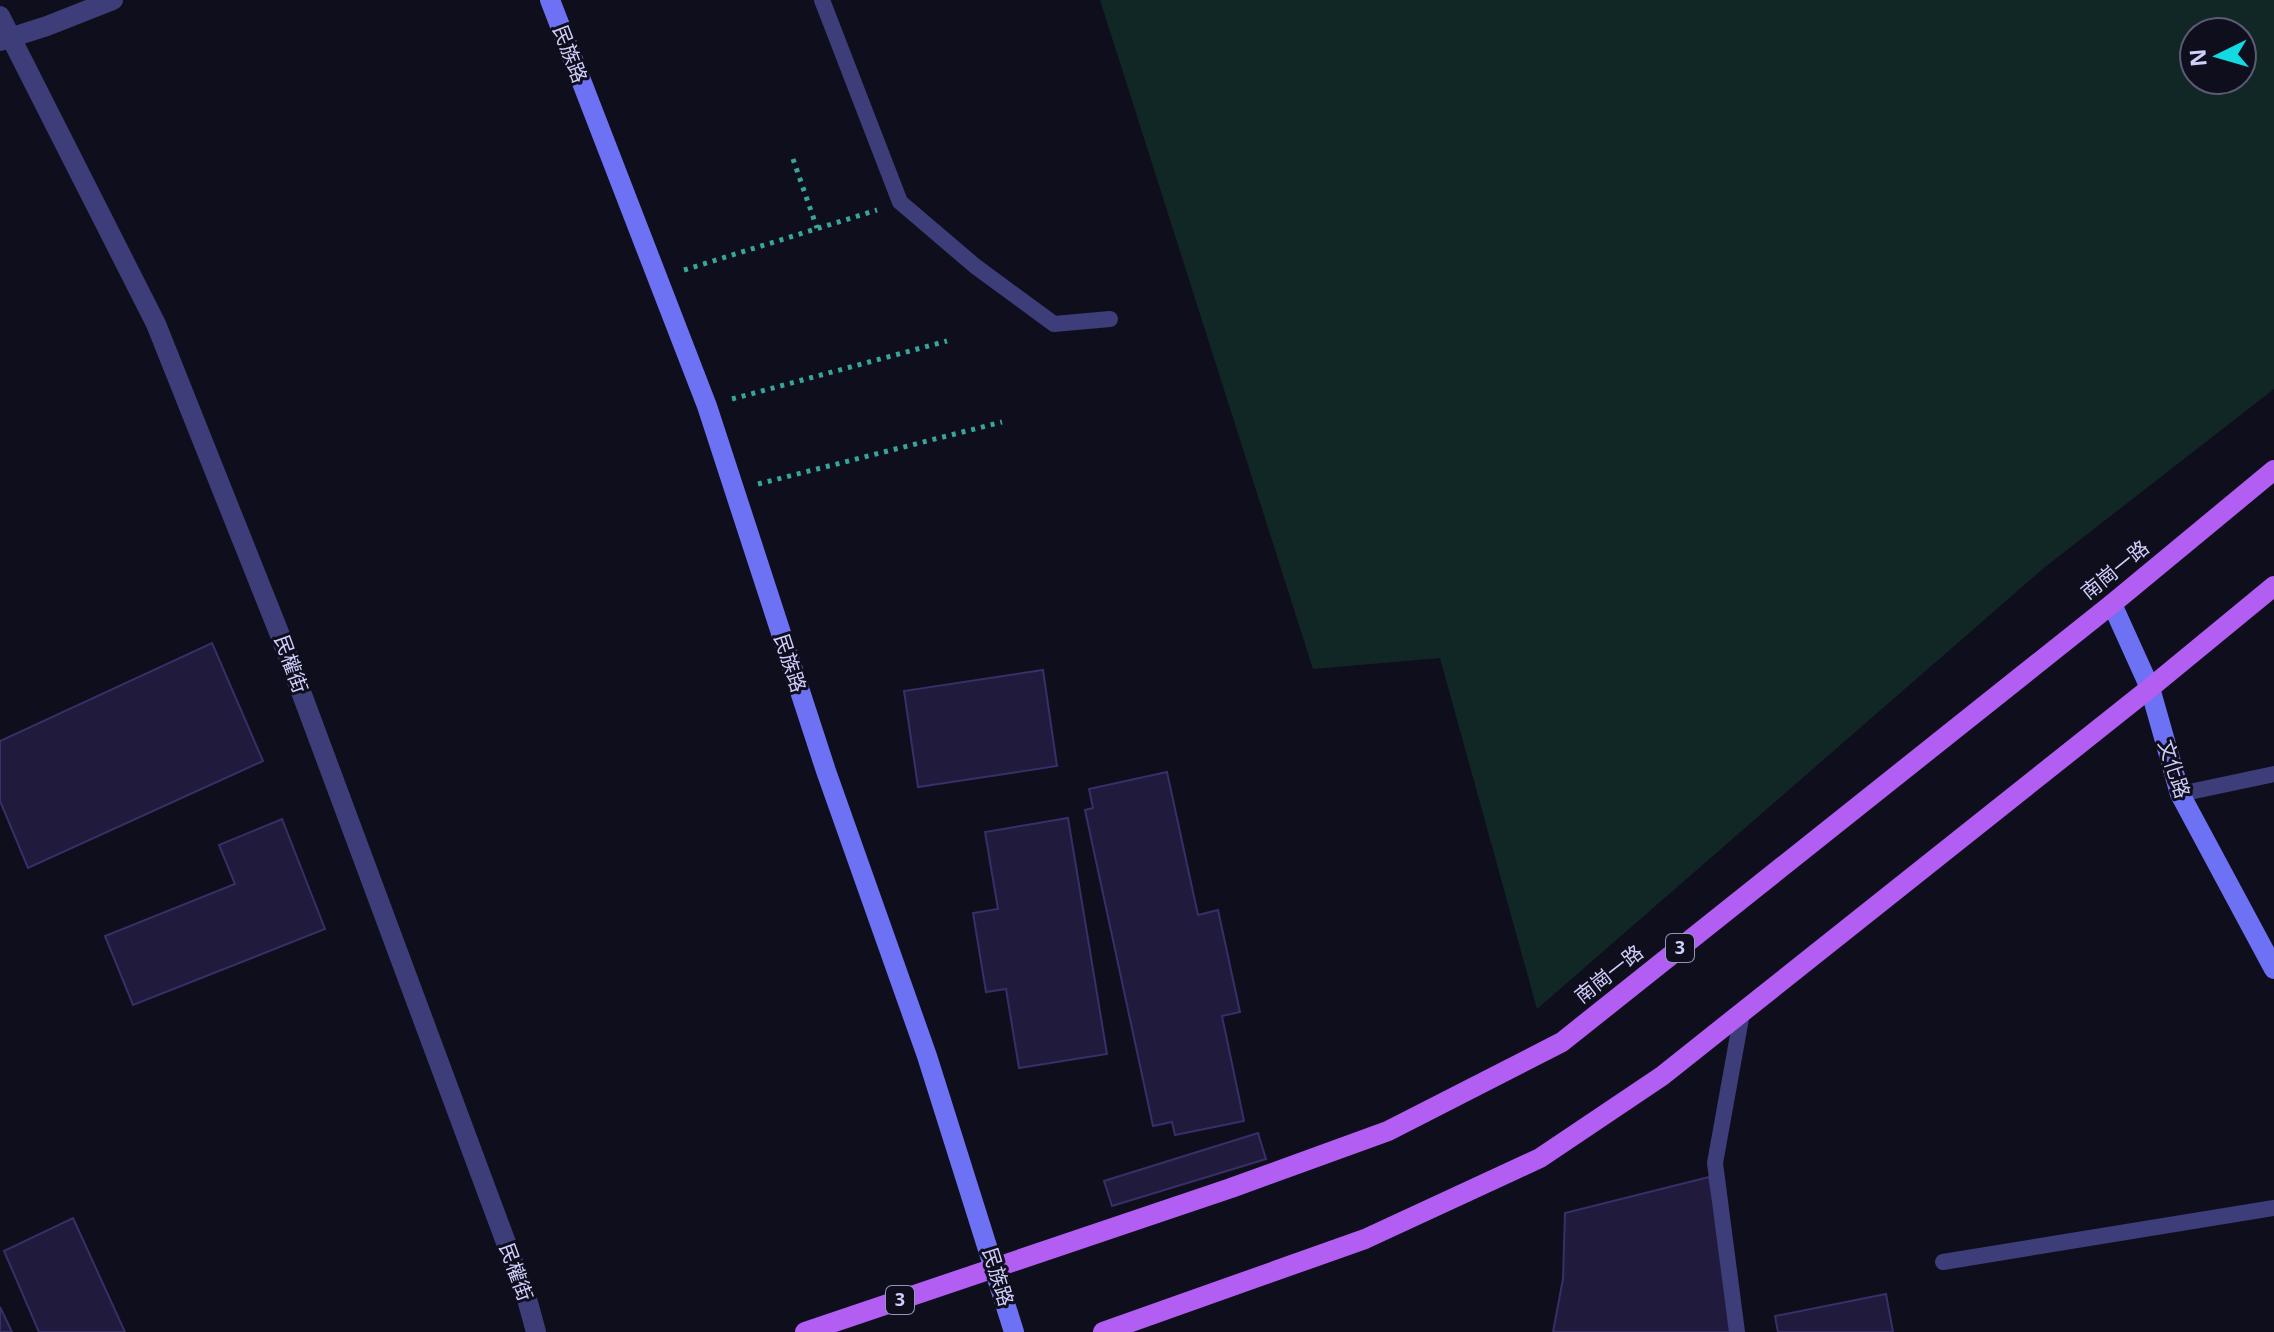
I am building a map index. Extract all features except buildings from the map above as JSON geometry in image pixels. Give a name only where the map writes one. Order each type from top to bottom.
[{"type":"main road","name":"民族路","points":[[550,0],[707,406],[826,771],[927,1056],[1014,1332]]},
{"type":"main road","name":"南崗一路","points":[[995,1268],[1388,1131],[1562,1042],[2112,604],[2274,470]]},
{"type":"main road","points":[[1103,1332],[1365,1239],[1540,1158],[1662,1076],[2274,586]]},
{"type":"main road","name":"文化路","points":[[2112,604],[2150,688],[2180,794],[2274,969]]},
{"type":"main road","name":"3","points":[[805,1332],[995,1268]]},
{"type":"street","points":[[5,40],[113,0]]},
{"type":"street","name":"民權街","points":[[0,16],[5,40],[156,324],[289,660],[527,1299],[536,1332]]},
{"type":"lane","points":[[822,0],[900,202],[975,266],[1054,324],[1110,319]]},
{"type":"lane","points":[[2180,794],[2274,774]]},
{"type":"lane","points":[[1737,1332],[1715,1163],[1742,1013]]},
{"type":"lane","points":[[1943,1262],[2274,1208]]},
{"type":"path","points":[[793,159],[817,228]]},
{"type":"path","points":[[658,279],[900,202]]},
{"type":"path","points":[[707,406],[947,341]]},
{"type":"path","points":[[735,490],[1002,422]]},
{"type":"green space","points":[[1100,0],[2274,0],[2274,389],[2045,567],[1537,1009],[1440,658],[1313,669]]}]
